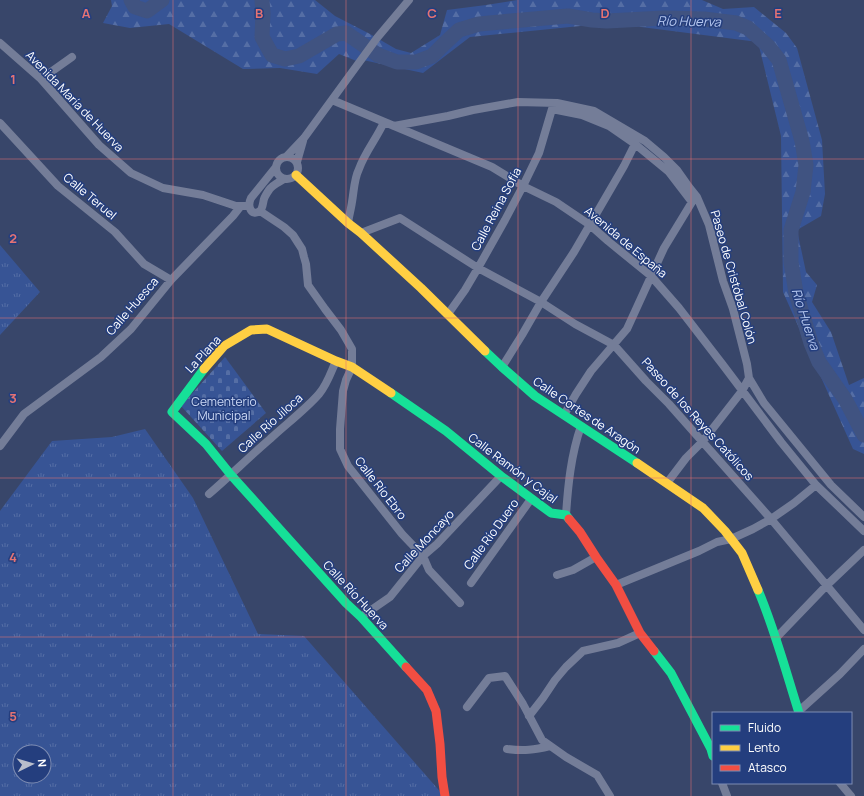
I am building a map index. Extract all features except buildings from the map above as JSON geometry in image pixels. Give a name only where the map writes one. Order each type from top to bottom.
[{"type":"street","points":[[286,157],[304,138],[377,38],[409,0]]},
{"type":"street","name":"Avenida María de Huerva","points":[[0,43],[41,79],[99,145],[131,173],[163,188],[203,195],[234,206],[249,206]]},
{"type":"street","points":[[41,79],[72,57]]},
{"type":"street","name":"Avenida de España","points":[[332,100],[492,167],[523,186],[556,202],[590,225],[651,276],[679,308],[781,442],[816,485],[864,531]]},
{"type":"street","name":"Paseo de Cristóbal Colón","points":[[393,126],[518,102],[557,103],[594,112],[645,140],[677,170],[697,197],[709,226],[747,364],[749,378]]},
{"type":"street","name":"Calle Reina Sofía","points":[[448,314],[478,268],[523,186],[539,153],[552,109],[582,115],[609,126],[635,144]]},
{"type":"street","points":[[348,223],[354,184],[359,168],[384,122]]},
{"type":"street","name":"Calle Teruel","points":[[0,123],[58,186],[115,232],[144,264],[171,280]]},
{"type":"street","points":[[260,211],[264,199],[270,189],[284,179],[291,179],[296,175],[299,169],[297,162],[304,138]]},
{"type":"street","points":[[502,367],[541,302],[574,252],[624,166],[635,144],[668,172],[692,202],[664,248],[627,329],[591,370],[564,415]]},
{"type":"street","points":[[297,162],[290,157],[280,159],[276,167],[251,198],[249,206],[251,210],[256,212],[260,211],[289,231],[299,245],[306,264],[308,285],[324,309],[341,330],[352,349],[352,367]]},
{"type":"street","points":[[276,167],[277,173],[284,179]]},
{"type":"street","name":"Calle Cortes de Aragón","points":[[296,175],[361,233],[448,314],[502,367],[535,396],[703,508],[725,530],[742,553],[765,606],[799,712]]},
{"type":"street","name":"Calle Huesca","points":[[0,446],[24,414],[101,357],[131,329],[171,280],[240,207]]},
{"type":"street","name":"Paseo de los Reyes Católicos","points":[[361,233],[400,218],[478,268],[541,302],[575,324],[614,344],[646,381],[670,404],[703,441],[864,630]]},
{"type":"street","name":"La Plana","points":[[172,412],[199,374],[224,346],[250,330],[267,329],[352,367]]},
{"type":"street","name":"Calle Río Jiloca","points":[[209,494],[320,393],[336,361]]},
{"type":"street","name":"Calle Ramón y Cajal","points":[[352,367],[446,431],[531,499],[551,513],[566,515],[580,532],[616,585],[640,633],[671,673],[712,752]]},
{"type":"street","name":"Calle Río Ebro","points":[[352,367],[343,391],[340,449],[348,466],[402,534],[423,556],[429,570],[460,603]]},
{"type":"street","points":[[667,483],[686,458],[703,441],[742,391],[749,378]]},
{"type":"street","points":[[749,378],[764,403],[830,485],[864,517]]},
{"type":"street","name":"Calle Río Huerva","points":[[172,412],[206,444],[231,475],[346,603],[361,617],[427,690],[436,710],[445,796]]},
{"type":"street","points":[[566,515],[570,472],[575,443],[581,426]]},
{"type":"street","name":"Calle Moncayo","points":[[361,617],[390,597],[423,556],[437,544],[502,476]]},
{"type":"street","points":[[616,585],[717,542],[731,539],[753,529],[794,503],[816,485]]},
{"type":"street","name":"Calle Río Duero","points":[[471,583],[531,499]]},
{"type":"street","points":[[776,638],[827,585],[864,550]]},
{"type":"street","points":[[557,575],[572,570],[596,557]]},
{"type":"street","points":[[529,716],[555,680],[583,651],[618,642],[640,633]]},
{"type":"street","points":[[799,712],[840,674],[864,649]]},
{"type":"street","points":[[467,707],[489,678],[505,676],[523,704],[542,740],[566,757],[597,775],[610,796]]},
{"type":"street","points":[[507,749],[534,750],[550,746]]},
{"type":"street","points":[[722,784],[727,796]]},
{"type":"street","points":[[841,784],[851,796]]},
{"type":"green space","points":[[111,0],[315,0],[335,16],[396,49],[411,53],[440,35],[447,10],[517,0],[702,0],[723,9],[754,7],[786,33],[797,48],[822,140],[825,194],[821,216],[797,230],[806,272],[817,285],[812,302],[831,332],[849,385],[864,378],[864,454],[853,449],[783,292],[781,136],[758,42],[610,23],[470,37],[423,73],[363,60],[359,62],[339,54],[317,74],[280,68],[243,69],[169,24],[130,28],[103,23],[112,6]]},
{"type":"green space","points":[[0,245],[40,292],[0,335]]},
{"type":"green space","name":"Cementerio Municipal","points":[[225,357],[266,413],[222,451],[181,406]]},
{"type":"green space","points":[[145,429],[193,498],[258,634],[304,636],[444,796],[0,796],[0,511],[52,441],[112,437]]},
{"type":"waterway","name":"Río Huerva","points":[[131,0],[135,7],[147,11],[162,0]]},
{"type":"waterway","name":"Río Huerva","points":[[262,0],[262,37],[272,55],[285,59],[299,56],[337,34],[346,33],[378,55],[397,62],[416,62],[432,56],[459,30],[479,24],[568,16],[607,21],[664,18],[704,19],[736,23],[748,28],[768,46],[779,60],[802,141],[806,165],[803,192],[791,230],[791,262],[796,293],[811,343],[819,362],[845,399],[864,435]]},
{"type":"traffic: fast","points":[[485,351],[535,396],[637,463]]},
{"type":"traffic: fast","points":[[204,369],[172,412],[206,444],[231,475],[346,603],[361,617],[406,667]]},
{"type":"traffic: fast","points":[[391,393],[446,431],[501,476],[551,513],[566,515],[569,519]]},
{"type":"traffic: fast","points":[[758,590],[775,636],[799,712]]},
{"type":"traffic: fast","points":[[654,651],[671,673],[712,752]]},
{"type":"traffic: slow","points":[[296,175],[421,288],[485,351]]},
{"type":"traffic: slow","points":[[204,369],[224,346],[251,330],[267,329],[352,367],[391,393]]},
{"type":"traffic: slow","points":[[637,463],[703,508],[725,531],[742,553],[758,590]]},
{"type":"traffic: jam","points":[[569,519],[580,532],[616,585],[640,633],[654,651]]},
{"type":"traffic: jam","points":[[406,667],[427,690],[436,711],[445,796]]}]
